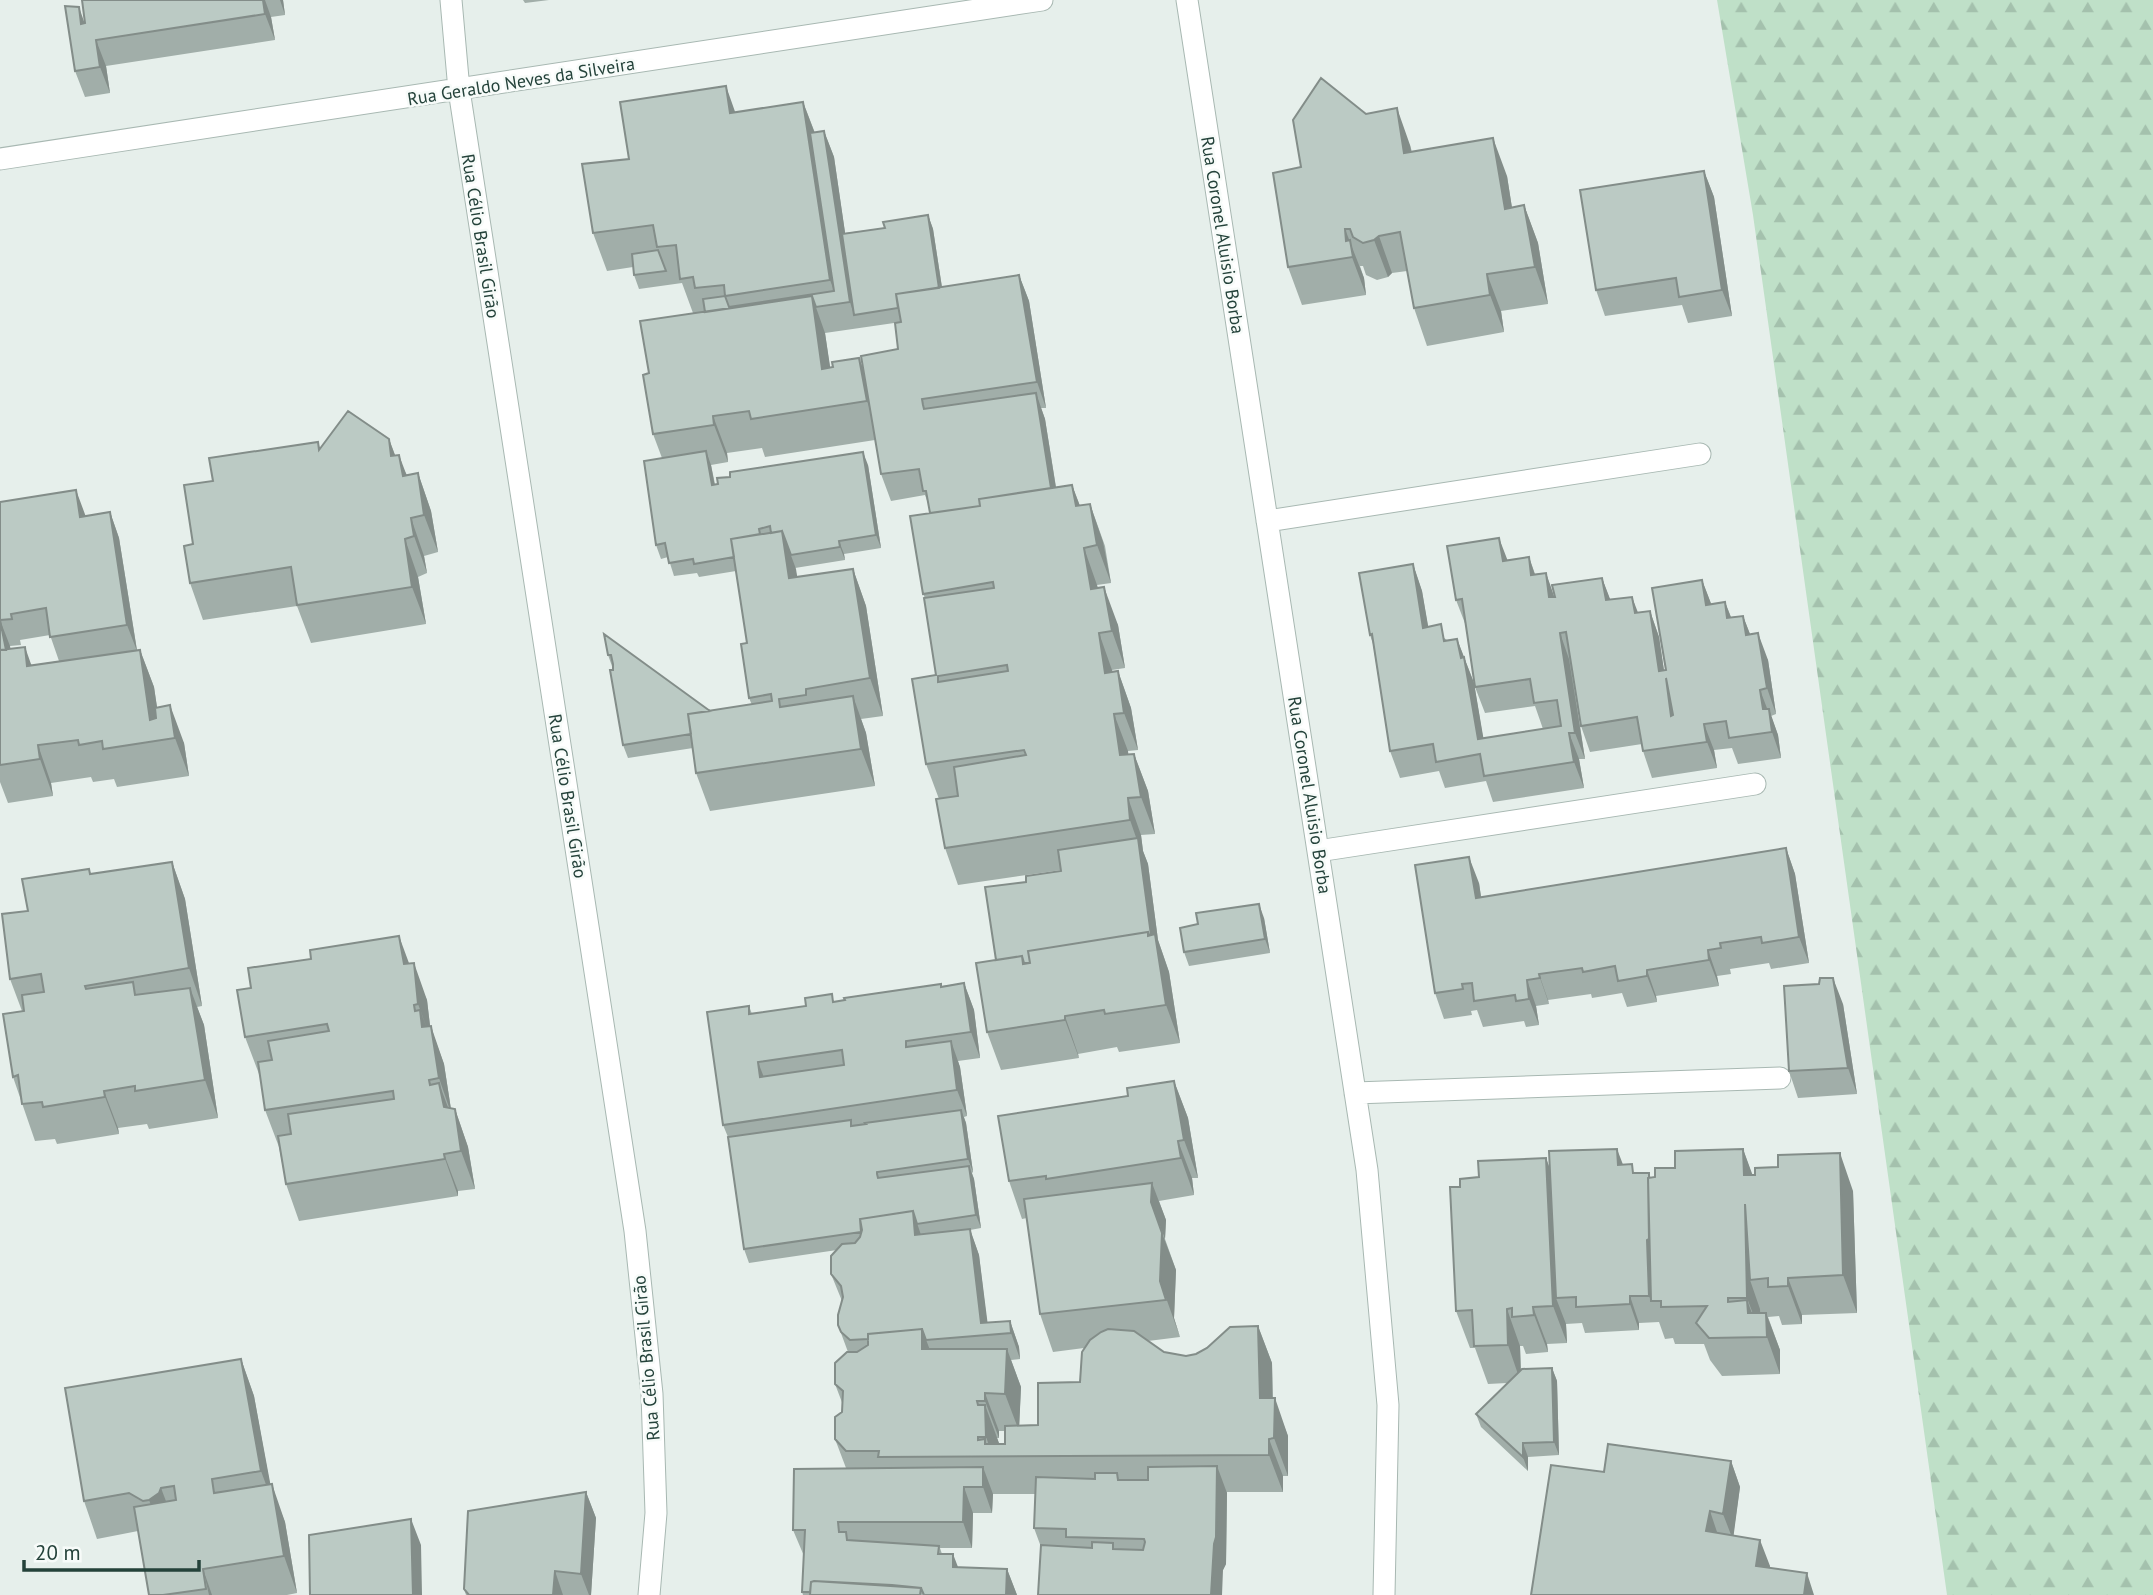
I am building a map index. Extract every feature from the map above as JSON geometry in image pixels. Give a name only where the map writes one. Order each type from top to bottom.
[{"type":"street","name":"Rua Célio Brasil Girão","points":[[451,0],[459,90],[635,1231],[652,1394],[656,1513],[649,1595]]},
{"type":"street","name":"Rua Geraldo Neves da Silveira","points":[[0,159],[1042,0]]},
{"type":"street","name":"Rua Coronel Aluisio Borba","points":[[1187,0],[1367,1170],[1388,1405],[1384,1595]]},
{"type":"street","points":[[1267,521],[1700,454]]},
{"type":"street","points":[[1318,851],[1755,784]]},
{"type":"street","points":[[1355,1093],[1780,1079]]},
{"type":"green space","points":[[1717,0],[2153,0],[2153,1595],[1947,1595],[1753,215]]},
{"type":"building","points":[[82,0],[263,0],[265,14],[96,40],[100,67],[75,71],[65,6],[79,7],[81,24],[85,23]]},
{"type":"building","points":[[1321,78],[1366,114],[1397,108],[1404,153],[1493,138],[1505,209],[1524,205],[1535,267],[1487,274],[1490,295],[1414,308],[1400,232],[1379,236],[1363,243],[1353,237],[1350,229],[1345,229],[1346,241],[1350,240],[1353,257],[1288,267],[1273,173],[1301,167],[1293,120]]},
{"type":"building","points":[[726,86],[730,113],[803,102],[830,280],[725,296],[724,285],[695,288],[693,277],[680,279],[676,245],[657,247],[653,225],[593,233],[582,164],[629,159],[620,102]]},
{"type":"building","points":[[824,131],[850,302],[816,307],[812,296],[705,312],[703,299],[725,296],[729,307],[834,291],[810,133]]},
{"type":"building","points":[[1704,171],[1722,290],[1679,297],[1676,278],[1596,290],[1580,190]]},
{"type":"building","points":[[928,215],[939,288],[896,294],[898,308],[854,315],[842,234],[885,228],[883,222]]},
{"type":"building","points":[[658,250],[666,271],[634,275],[632,254]]},
{"type":"building","points":[[1019,275],[1037,382],[922,399],[924,409],[1036,393],[1051,488],[979,499],[980,506],[930,513],[919,469],[881,474],[861,356],[898,349],[895,323],[901,322],[896,294]]},
{"type":"building","points":[[812,296],[822,369],[833,367],[832,362],[859,358],[867,401],[751,419],[749,411],[713,416],[714,425],[653,434],[643,375],[649,373],[640,321]]},
{"type":"building","points":[[348,411],[389,439],[391,456],[399,455],[403,476],[418,473],[424,515],[411,518],[414,536],[405,539],[412,587],[297,605],[291,567],[190,583],[184,546],[193,544],[184,485],[213,481],[209,458],[318,442],[319,450]]},
{"type":"building","points":[[706,451],[712,485],[718,484],[717,478],[730,477],[730,472],[863,452],[876,535],[839,541],[840,547],[791,555],[782,531],[771,533],[770,526],[759,529],[760,534],[731,539],[734,557],[694,564],[693,559],[669,563],[665,543],[656,545],[644,461]]},
{"type":"building","points":[[1072,485],[1076,506],[1090,504],[1097,545],[1084,548],[1091,589],[1104,587],[1112,631],[1099,633],[1105,673],[1118,671],[1124,713],[1114,714],[1120,755],[1134,754],[1141,797],[1128,798],[1130,820],[945,848],[936,799],[958,796],[954,767],[1026,755],[1024,750],[926,764],[912,679],[936,675],[924,598],[994,588],[993,582],[923,594],[910,516],[980,506],[979,499]],"holes":[[[1007,665],[1008,671],[938,682],[938,676]]]},
{"type":"building","points":[[76,490],[80,517],[110,512],[127,625],[50,637],[46,608],[11,614],[12,619],[0,620],[0,502]]},
{"type":"building","points":[[782,531],[789,578],[853,569],[870,678],[806,689],[806,695],[779,699],[780,707],[853,696],[861,749],[696,773],[688,714],[772,701],[771,694],[749,698],[741,644],[747,643],[731,539]]},
{"type":"building","points":[[1499,538],[1503,561],[1529,557],[1531,575],[1546,573],[1549,597],[1555,597],[1552,585],[1602,578],[1606,600],[1632,597],[1635,613],[1650,611],[1659,671],[1666,670],[1652,588],[1702,580],[1706,605],[1725,602],[1727,618],[1743,616],[1746,635],[1758,633],[1767,688],[1760,690],[1763,709],[1769,709],[1772,732],[1729,738],[1726,721],[1704,724],[1707,742],[1643,751],[1637,717],[1581,726],[1566,632],[1560,633],[1575,733],[1569,733],[1574,762],[1484,776],[1480,754],[1436,762],[1433,744],[1390,751],[1372,634],[1370,635],[1359,573],[1413,564],[1423,628],[1441,624],[1444,641],[1457,639],[1461,658],[1464,657],[1478,739],[1561,726],[1557,700],[1534,703],[1530,679],[1475,687],[1462,599],[1456,600],[1447,546]],"holes":[[[1666,678],[1673,715],[1671,716]]]},
{"type":"building","points":[[0,620],[6,650],[0,650]]},
{"type":"building","points":[[604,634],[710,711],[688,714],[691,734],[623,745],[610,670],[613,670],[613,664],[611,655],[608,655]]},
{"type":"building","points":[[25,647],[27,666],[140,650],[150,720],[156,718],[155,708],[170,705],[175,738],[103,749],[102,741],[79,745],[78,740],[38,745],[40,759],[0,765],[0,650]]},
{"type":"building","points":[[1138,838],[1151,935],[1148,932],[1028,951],[1030,963],[1024,963],[1022,956],[996,960],[985,887],[1026,882],[1026,876],[1061,871],[1058,850]]},
{"type":"building","points":[[1786,848],[1799,937],[1762,943],[1761,937],[1720,943],[1721,948],[1708,950],[1709,960],[1647,970],[1647,976],[1618,981],[1615,966],[1583,972],[1582,968],[1539,974],[1540,978],[1527,980],[1529,999],[1516,1001],[1515,995],[1474,1001],[1472,983],[1462,984],[1463,989],[1435,993],[1415,865],[1469,857],[1476,898]]},
{"type":"building","points":[[172,862],[189,968],[85,986],[86,989],[133,982],[135,995],[190,988],[205,1080],[135,1091],[135,1086],[104,1091],[105,1097],[43,1107],[42,1102],[22,1104],[18,1075],[13,1077],[3,1014],[24,1011],[22,995],[44,992],[41,974],[10,979],[2,914],[28,911],[22,879],[89,869],[90,874]]},
{"type":"building","points":[[1259,904],[1265,939],[1184,952],[1180,928],[1198,924],[1196,913]]},
{"type":"building","points":[[1148,932],[1148,936],[1155,934],[1166,1005],[1105,1014],[1104,1010],[1065,1016],[1065,1020],[987,1032],[976,963],[1022,956],[1023,964],[1030,963],[1028,951]]},
{"type":"building","points":[[399,936],[404,964],[414,963],[418,1004],[414,1005],[415,1011],[420,1010],[422,1027],[431,1026],[439,1078],[429,1080],[430,1085],[439,1083],[444,1107],[455,1109],[461,1151],[444,1154],[445,1159],[286,1184],[278,1136],[291,1134],[288,1114],[394,1099],[393,1091],[265,1110],[258,1062],[272,1060],[268,1041],[329,1031],[327,1024],[245,1037],[237,990],[251,988],[248,968],[311,959],[310,950]]},
{"type":"building","points":[[1820,978],[1833,978],[1848,1068],[1789,1071],[1784,986],[1819,984]]},
{"type":"building","points":[[964,983],[971,1032],[906,1041],[906,1047],[951,1041],[957,1090],[723,1125],[707,1012],[749,1006],[749,1014],[806,1006],[805,998],[832,994],[833,1002],[845,1000],[844,998],[941,984],[941,987]],"holes":[[[842,1050],[844,1065],[760,1077],[758,1062]]]},
{"type":"building","points":[[1174,1081],[1184,1140],[1178,1141],[1181,1158],[1046,1179],[1046,1176],[1009,1181],[998,1116],[1128,1096],[1127,1088]]},
{"type":"building","points":[[961,1110],[968,1159],[877,1174],[878,1178],[969,1166],[976,1215],[917,1224],[913,1211],[860,1219],[861,1232],[744,1249],[728,1137],[851,1120],[851,1126]]},
{"type":"building","points":[[1617,1149],[1618,1165],[1632,1164],[1633,1173],[1649,1173],[1649,1296],[1630,1296],[1630,1304],[1576,1307],[1576,1297],[1556,1298],[1549,1151]]},
{"type":"building","points":[[1743,1149],[1744,1175],[1755,1175],[1755,1168],[1778,1167],[1778,1155],[1840,1153],[1843,1275],[1788,1278],[1788,1286],[1768,1287],[1768,1278],[1750,1280],[1745,1204],[1747,1298],[1728,1298],[1728,1302],[1747,1300],[1748,1313],[1766,1313],[1767,1337],[1709,1338],[1696,1323],[1707,1306],[1661,1307],[1661,1301],[1651,1301],[1648,1178],[1655,1177],[1655,1168],[1675,1168],[1675,1151]]},
{"type":"building","points":[[1546,1158],[1553,1306],[1533,1307],[1534,1315],[1512,1317],[1512,1308],[1507,1309],[1508,1345],[1474,1346],[1472,1310],[1456,1311],[1450,1187],[1460,1187],[1460,1179],[1479,1177],[1478,1161]]},
{"type":"building","points":[[1152,1183],[1151,1202],[1162,1233],[1160,1281],[1166,1300],[1040,1314],[1024,1199]]},
{"type":"building","points":[[913,1211],[915,1235],[970,1229],[981,1323],[1010,1321],[1011,1333],[926,1340],[922,1329],[868,1334],[868,1339],[850,1340],[841,1332],[838,1315],[843,1297],[841,1286],[831,1274],[831,1256],[842,1244],[855,1243],[860,1237],[860,1219]]},
{"type":"building","points":[[1258,1326],[1260,1398],[1275,1398],[1274,1438],[1269,1439],[1269,1455],[878,1457],[879,1451],[846,1451],[835,1439],[835,1417],[842,1412],[843,1391],[835,1384],[835,1363],[847,1352],[857,1352],[868,1345],[868,1334],[922,1329],[922,1349],[1007,1349],[1005,1394],[985,1393],[985,1401],[977,1401],[978,1405],[985,1405],[986,1437],[978,1437],[978,1440],[985,1439],[985,1444],[1005,1444],[1005,1426],[1038,1425],[1038,1383],[1080,1382],[1082,1352],[1090,1340],[1101,1332],[1108,1329],[1134,1331],[1164,1352],[1186,1356],[1207,1348],[1230,1327]]},
{"type":"building","points":[[241,1359],[261,1471],[212,1479],[214,1493],[272,1484],[284,1556],[203,1569],[206,1589],[149,1595],[134,1507],[176,1500],[174,1486],[161,1488],[159,1493],[143,1501],[129,1493],[84,1501],[65,1388]]},
{"type":"building","points":[[1552,1368],[1554,1442],[1523,1443],[1523,1457],[1476,1414],[1522,1369]]},
{"type":"building","points":[[1608,1444],[1731,1461],[1723,1514],[1710,1511],[1706,1531],[1760,1540],[1756,1566],[1807,1573],[1804,1595],[1531,1595],[1551,1465],[1604,1472]]},
{"type":"building","points":[[1217,1466],[1216,1537],[1211,1595],[1038,1595],[1041,1545],[1092,1548],[1092,1542],[1113,1543],[1113,1549],[1143,1550],[1145,1542],[1144,1539],[1066,1537],[1066,1529],[1034,1528],[1036,1477],[1095,1479],[1095,1473],[1117,1473],[1118,1480],[1148,1480],[1148,1467]]},
{"type":"building","points":[[983,1467],[983,1487],[964,1487],[963,1522],[838,1522],[839,1532],[846,1532],[847,1540],[939,1546],[938,1554],[953,1554],[953,1567],[1007,1569],[1006,1595],[924,1595],[921,1588],[814,1581],[811,1582],[810,1592],[802,1592],[805,1530],[793,1530],[794,1469]]},
{"type":"building","points":[[586,1492],[581,1574],[555,1571],[553,1595],[469,1595],[464,1589],[468,1511]]},
{"type":"building","points":[[411,1519],[413,1595],[310,1595],[309,1535]]},
{"type":"building","points":[[811,1582],[921,1588],[920,1595],[810,1595]]}]
